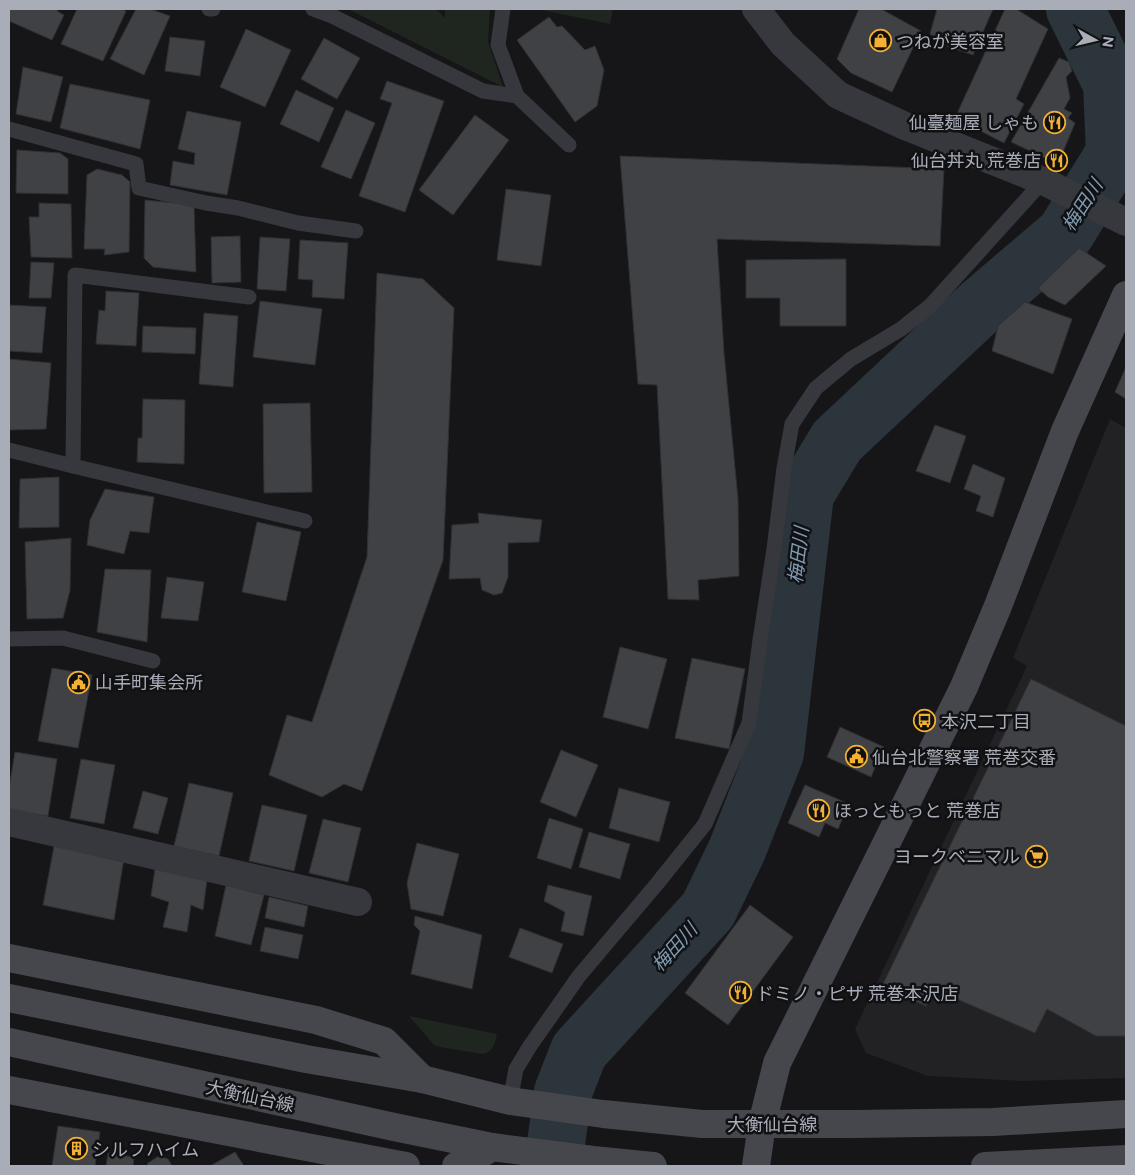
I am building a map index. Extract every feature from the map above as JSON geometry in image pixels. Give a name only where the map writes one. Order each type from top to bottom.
[{"type":"main road","points":[[756,1166],[762,1124],[777,1063],[964,688],[998,606],[1065,431],[1126,295]]},
{"type":"main road","points":[[9,958],[316,1020],[384,1041],[422,1079]]},
{"type":"main road","name":"大衡仙台線","points":[[9,998],[306,1059],[422,1079],[521,1102],[603,1114],[702,1124],[762,1124],[993,1122],[1126,1114]]},
{"type":"main road","name":"大衡仙台線","points":[[9,1042],[508,1153],[653,1166]]},
{"type":"main road","points":[[9,1090],[406,1166]]},
{"type":"main road","points":[[456,1166],[508,1153]]},
{"type":"main road","points":[[985,1166],[1126,1159]]},
{"type":"street","points":[[756,9],[782,44],[838,95],[905,126],[1044,181],[1117,218]]},
{"type":"street","points":[[9,822],[358,902]]},
{"type":"lane","points":[[313,9],[332,16],[483,91],[516,96]]},
{"type":"lane","points":[[503,9],[498,45],[516,96],[569,145]]},
{"type":"lane","points":[[9,129],[136,164],[139,188],[238,208],[298,223],[356,231]]},
{"type":"lane","points":[[521,1102],[516,1069],[540,1030],[579,976],[705,824],[749,723],[784,468],[792,424],[816,388],[852,359],[901,329],[930,306],[1044,181]]},
{"type":"lane","points":[[73,466],[75,275],[249,297]]},
{"type":"lane","points":[[9,450],[306,520]]},
{"type":"lane","points":[[9,639],[63,638],[153,661]]},
{"type":"shaded area","points":[[348,9],[436,9],[445,18],[445,9],[490,9],[488,42],[503,87]]},
{"type":"shaded area","points":[[537,9],[613,9],[610,24]]},
{"type":"shaded area","points":[[1110,419],[1126,428],[1126,1078],[1021,1081],[928,1076],[866,1053],[855,1029],[1027,666],[1013,658]]},
{"type":"shaded area","points":[[409,1016],[497,1034],[495,1044],[490,1051],[483,1054],[440,1047],[434,1045]]},
{"type":"building","points":[[9,9],[58,9],[57,11],[64,15],[52,40],[9,21]]},
{"type":"building","points":[[77,9],[121,9],[126,11],[103,61],[61,44]]},
{"type":"building","points":[[136,9],[150,9],[170,16],[144,75],[110,59]]},
{"type":"building","points":[[859,9],[881,9],[921,31],[892,92],[851,73],[837,59]]},
{"type":"building","points":[[937,9],[993,9],[973,55],[947,46],[930,34]]},
{"type":"building","points":[[1005,9],[1016,9],[1048,29],[1016,99],[1024,104],[1004,143],[955,118]]},
{"type":"building","points":[[549,17],[557,27],[562,26],[585,50],[595,46],[604,70],[597,106],[575,122],[517,40]]},
{"type":"building","points":[[246,29],[291,50],[265,107],[220,87]]},
{"type":"building","points":[[170,37],[205,41],[200,76],[165,71]]},
{"type":"building","points":[[324,38],[360,58],[337,99],[301,79]]},
{"type":"building","points":[[1059,58],[1069,62],[1072,71],[1066,77],[1070,98],[1064,109],[1072,113],[1068,118],[1075,123],[1058,164],[1011,142]]},
{"type":"building","points":[[23,67],[63,77],[51,122],[16,114]]},
{"type":"building","points":[[387,81],[444,101],[405,212],[359,196],[392,103],[380,99]]},
{"type":"building","points":[[70,84],[150,100],[140,149],[60,128]]},
{"type":"building","points":[[296,90],[334,108],[319,142],[280,124]]},
{"type":"building","points":[[346,110],[375,123],[351,179],[321,167]]},
{"type":"building","points":[[187,111],[241,122],[227,195],[170,185],[173,161],[194,165],[195,153],[178,149]]},
{"type":"building","points":[[475,115],[509,140],[453,215],[419,190]]},
{"type":"building","points":[[17,150],[60,153],[68,159],[68,194],[16,193]]},
{"type":"building","points":[[620,156],[944,169],[940,246],[717,239],[724,353],[738,499],[739,576],[698,580],[699,600],[668,599],[657,385],[638,384]]},
{"type":"building","points":[[97,169],[122,175],[130,182],[129,252],[104,255],[105,249],[84,249],[87,175]]},
{"type":"building","points":[[506,189],[551,195],[541,266],[497,260]]},
{"type":"building","points":[[145,200],[194,205],[196,272],[153,267],[144,258]]},
{"type":"building","points":[[39,203],[71,204],[72,258],[31,257],[29,217],[39,217]]},
{"type":"building","points":[[240,236],[241,282],[212,283],[211,237]]},
{"type":"building","points":[[260,237],[290,239],[286,291],[257,289]]},
{"type":"building","points":[[300,240],[348,243],[344,299],[312,297],[313,280],[298,279]]},
{"type":"building","points":[[1079,248],[1106,266],[1065,305],[1048,297],[1038,288]]},
{"type":"building","points":[[846,259],[846,326],[780,326],[780,298],[746,298],[746,260]]},
{"type":"building","points":[[31,262],[54,263],[51,298],[29,298]]},
{"type":"building","points":[[377,273],[423,279],[454,308],[443,560],[362,791],[344,784],[322,797],[269,775],[287,715],[312,722],[367,557]]},
{"type":"building","points":[[106,291],[139,293],[136,346],[96,344],[99,310],[105,311]]},
{"type":"building","points":[[260,301],[322,309],[315,365],[253,357]]},
{"type":"building","points":[[1025,302],[1072,319],[1053,374],[992,351],[998,326]]},
{"type":"building","points":[[9,305],[46,307],[42,353],[9,351]]},
{"type":"building","points":[[204,313],[238,316],[233,387],[199,384]]},
{"type":"building","points":[[143,326],[196,328],[195,354],[142,352]]},
{"type":"building","points":[[9,359],[51,363],[46,429],[9,430]]},
{"type":"building","points":[[1126,367],[1126,399],[1115,392]]},
{"type":"building","points":[[143,399],[185,400],[184,464],[137,462],[138,438],[142,438]]},
{"type":"building","points":[[310,403],[312,492],[264,493],[263,404]]},
{"type":"building","points":[[935,425],[966,436],[950,483],[916,471]]},
{"type":"building","points":[[973,464],[1005,478],[993,517],[976,511],[981,496],[964,489]]},
{"type":"building","points":[[59,477],[59,527],[19,528],[20,479]]},
{"type":"building","points":[[105,489],[154,497],[149,533],[130,531],[124,554],[87,545],[90,520]]},
{"type":"building","points":[[478,513],[542,520],[539,542],[508,543],[508,577],[502,593],[494,595],[482,590],[480,578],[449,579],[452,525],[479,523]]},
{"type":"building","points":[[257,522],[301,532],[286,601],[242,592]]},
{"type":"building","points":[[71,538],[70,590],[63,618],[27,619],[25,542]]},
{"type":"building","points":[[105,569],[151,570],[147,642],[97,632]]},
{"type":"building","points":[[167,577],[204,582],[198,621],[161,618]]},
{"type":"building","points":[[620,647],[667,659],[648,729],[603,717]]},
{"type":"building","points":[[692,658],[745,669],[729,749],[675,738]]},
{"type":"building","points":[[52,668],[92,675],[78,748],[38,741]]},
{"type":"building","name":"ヨークベニマル","points":[[1031,679],[1126,726],[1126,1036],[1096,1036],[1047,1009],[1035,1033],[936,990],[926,1006],[882,986]]},
{"type":"building","points":[[840,727],[884,747],[871,777],[827,757]]},
{"type":"building","points":[[561,750],[598,765],[576,817],[540,802]]},
{"type":"building","points":[[15,752],[57,759],[48,816],[9,810],[9,788]]},
{"type":"building","points":[[81,759],[115,765],[104,824],[70,818]]},
{"type":"building","points":[[189,783],[233,793],[219,856],[174,846]]},
{"type":"building","points":[[805,785],[849,804],[838,829],[825,823],[819,837],[788,823]]},
{"type":"building","points":[[619,788],[670,802],[659,842],[609,828]]},
{"type":"building","points":[[143,791],[168,798],[158,834],[133,828]]},
{"type":"building","points":[[262,805],[307,815],[294,871],[249,861]]},
{"type":"building","points":[[549,818],[583,829],[571,869],[537,858]]},
{"type":"building","points":[[323,819],[361,828],[348,882],[309,873]]},
{"type":"building","points":[[589,832],[630,844],[620,879],[579,867]]},
{"type":"building","points":[[55,841],[124,858],[114,920],[43,905]]},
{"type":"building","points":[[417,843],[459,854],[443,916],[411,909],[407,883]]},
{"type":"building","points":[[155,869],[207,880],[203,910],[191,905],[187,932],[163,927],[169,902],[151,896]]},
{"type":"building","points":[[226,885],[264,895],[251,945],[215,936]]},
{"type":"building","points":[[548,885],[592,896],[583,936],[561,931],[565,912],[544,901]]},
{"type":"building","points":[[269,897],[308,906],[304,927],[265,918]]},
{"type":"building","points":[[750,905],[793,937],[728,1025],[685,993]]},
{"type":"building","points":[[415,916],[482,935],[472,989],[411,974],[420,931],[414,925]]},
{"type":"building","points":[[265,927],[303,935],[298,959],[260,951]]},
{"type":"building","points":[[520,928],[563,944],[552,973],[509,957]]},
{"type":"building","name":"シルフハイム","points":[[58,1126],[100,1132],[95,1166],[52,1166]]},
{"type":"building","points":[[235,1152],[244,1166],[210,1166]]},
{"type":"building","points":[[108,1153],[134,1157],[133,1166],[106,1166]]},
{"type":"building","points":[[159,1156],[168,1159],[172,1166],[147,1166],[148,1163]]},
{"type":"waterway","name":"梅田川","points":[[553,1166],[563,1092],[579,1051],[708,910],[737,850],[775,753],[805,494],[837,441],[983,304],[1065,234],[1115,153],[1112,84],[1075,9]]},
{"type":"place","name":"つねが美容室","points":[[880,41]]},
{"type":"place","name":"仙臺麺屋 しゃも","points":[[1055,122]]},
{"type":"place","name":"仙台丼丸 荒巻店","points":[[1057,160]]},
{"type":"place","name":"山手町集会所","points":[[79,682]]},
{"type":"place","name":"本沢二丁目","points":[[925,721]]},
{"type":"place","name":"仙台北警察署 荒巻交番","points":[[856,757]]},
{"type":"place","name":"ほっともっと 荒巻店","points":[[818,810]]},
{"type":"place","name":"ヨークベニマル","points":[[1036,856]]},
{"type":"place","name":"ドミノ・ピザ 荒巻本沢店","points":[[740,993]]},
{"type":"place","name":"シルフハイム","points":[[76,1149]]}]
